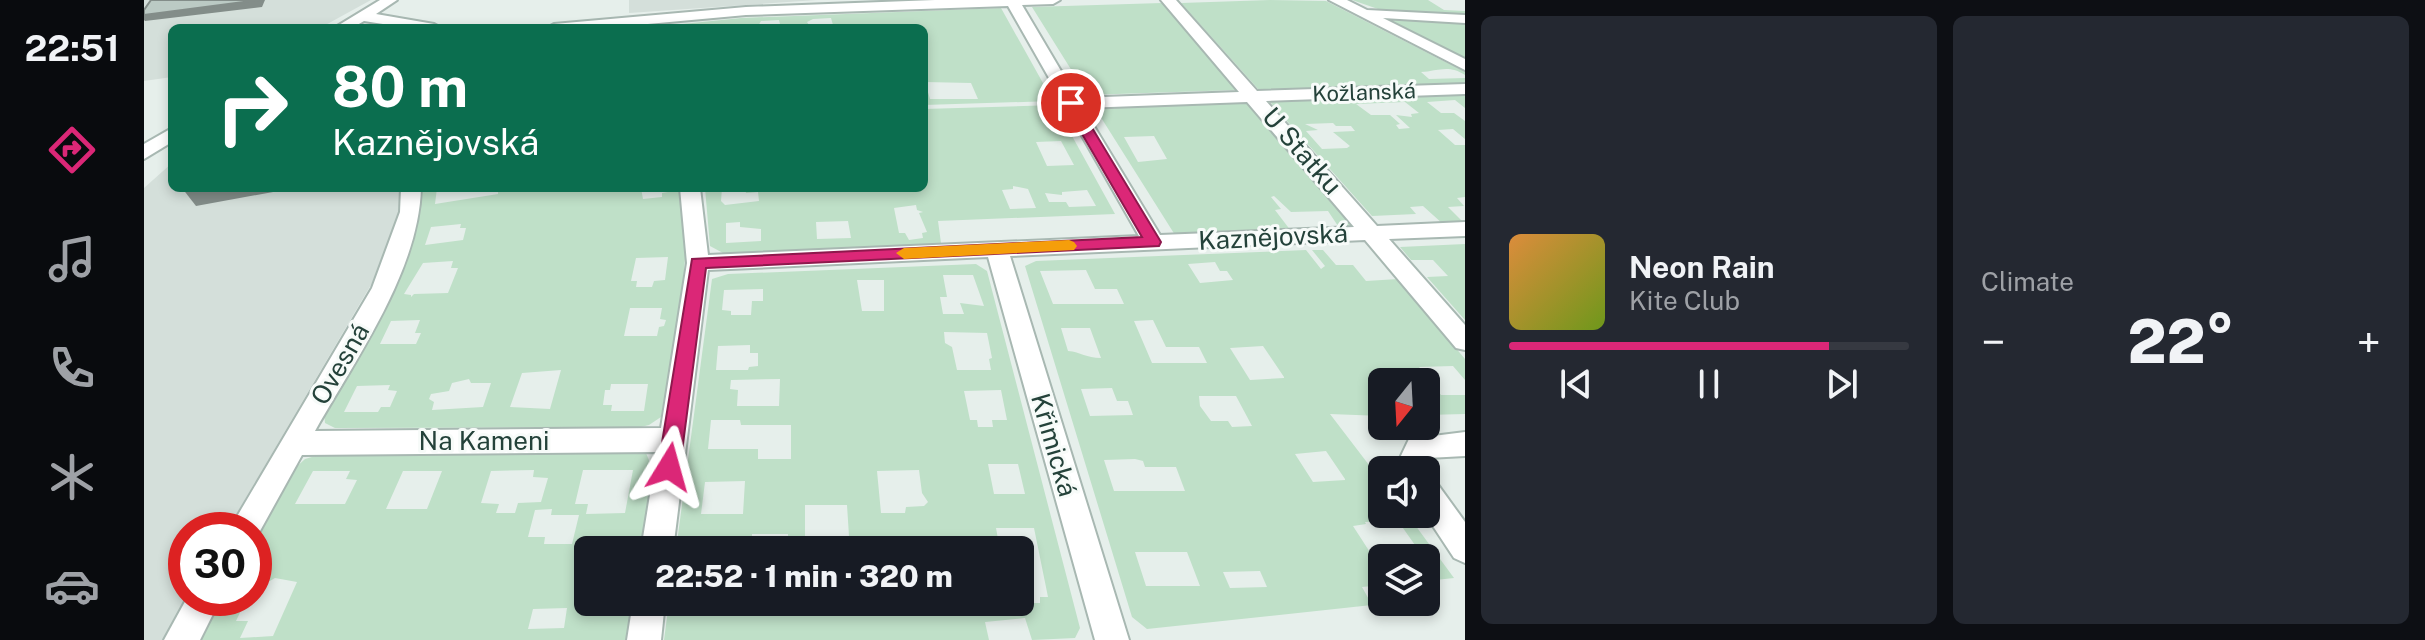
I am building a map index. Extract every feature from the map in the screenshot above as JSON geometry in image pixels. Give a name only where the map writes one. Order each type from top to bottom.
[{"type":"street","points":[[348,24],[390,0]]},
{"type":"street","points":[[586,24],[878,3],[1053,0]]},
{"type":"street","name":"U Statku","points":[[1168,0],[1465,341]]},
{"type":"street","points":[[1336,0],[1465,65]]},
{"type":"street","points":[[1012,1],[1153,242]]},
{"type":"street","points":[[1361,12],[1465,19]]},
{"type":"street","points":[[363,16],[410,24]]},
{"type":"street","name":"Kožlanská","points":[[1071,103],[1465,89]]},
{"type":"street","points":[[144,153],[168,136]]},
{"type":"street","name":"Ovesná","points":[[255,512],[383,288],[410,212],[411,192]]},
{"type":"street","points":[[659,536],[698,263],[690,192]]},
{"type":"street","name":"Kaznějovská","points":[[698,263],[1465,229]]},
{"type":"street","name":"Křimická","points":[[997,249],[1112,640]]},
{"type":"street","name":"Na Kameni","points":[[295,443],[673,440]]},
{"type":"street","points":[[1415,456],[1419,447],[1465,444]]},
{"type":"street","points":[[1440,511],[1465,548]]},
{"type":"street","points":[[181,640],[195,616]]},
{"type":"street","points":[[644,640],[647,616]]},
{"type":"shaded area","points":[[144,0],[371,0],[327,24],[168,24],[168,78],[144,81]]},
{"type":"shaded area","points":[[629,0],[817,0],[629,13]]},
{"type":"shaded area","points":[[168,167],[168,192],[401,192],[399,215],[372,283],[238,512],[168,512],[168,616],[176,616],[162,640],[144,640],[144,188]]},
{"type":"green space","points":[[1352,0],[1428,0],[1444,10],[1465,11],[1465,15],[1378,9]]},
{"type":"green space","points":[[1326,1],[1465,72],[1465,75],[1448,69],[1421,72],[1429,79],[1465,78],[1465,83],[1259,90],[1181,3]]},
{"type":"green space","points":[[1162,3],[1236,90],[1087,95],[1032,7]]},
{"type":"green space","points":[[1001,8],[1053,101],[928,105],[928,92],[930,99],[978,99],[971,83],[928,82],[928,24],[833,24],[831,18],[813,19],[808,24],[780,24],[779,20],[761,21],[759,24],[683,24],[741,18]]},
{"type":"green space","points":[[1392,19],[1465,24],[1465,58],[1392,22]]},
{"type":"green space","points":[[1465,95],[1465,108],[1455,100],[1427,102],[1441,113],[1454,113],[1465,121],[1465,139],[1453,129],[1438,130],[1455,145],[1465,145],[1465,197],[1457,198],[1464,206],[1448,207],[1465,224],[1443,224],[1423,206],[1410,207],[1416,214],[1372,216],[1270,102]],"holes":[[[1405,102],[1419,113],[1411,114],[1412,117],[1396,115],[1410,128],[1399,129],[1396,125],[1400,124],[1390,115],[1371,115],[1356,104]],[[1333,123],[1336,126],[1351,126],[1355,131],[1333,132],[1350,146],[1347,148],[1322,149],[1306,131],[1318,130],[1305,124]]]},
{"type":"green space","points":[[1247,102],[1353,228],[1340,229],[1328,211],[1291,212],[1274,196],[1271,197],[1281,209],[1275,210],[1291,231],[1175,235],[1095,108]],"holes":[[[1154,136],[1167,159],[1138,162],[1124,137]]]},
{"type":"green space","points":[[1055,105],[1115,214],[938,221],[941,243],[934,245],[723,253],[710,246],[705,192],[722,192],[721,201],[725,205],[759,201],[758,192],[928,192],[928,109]],"holes":[[[1061,141],[1074,165],[1047,166],[1036,142]],[[1013,186],[1028,189],[1036,208],[1010,209],[1002,190],[1013,189]],[[1087,190],[1096,206],[1069,207],[1066,202],[1049,202],[1045,193],[1062,195],[1062,192]],[[916,205],[917,210],[923,212],[919,213],[927,232],[922,233],[923,238],[909,240],[905,233],[899,233],[894,208]],[[848,221],[851,238],[817,239],[816,222]],[[740,222],[740,227],[761,229],[761,241],[726,243],[726,223]]]},
{"type":"green space","points":[[421,192],[436,192],[435,204],[498,192],[642,192],[643,199],[662,197],[662,193],[682,192],[686,247],[682,296],[661,417],[641,427],[335,428],[325,423],[324,414],[384,305],[408,248]],"holes":[[[461,224],[460,228],[466,228],[463,240],[425,245],[431,227]],[[668,257],[665,280],[654,281],[652,287],[636,287],[637,281],[631,281],[636,258]],[[453,261],[451,268],[458,268],[448,293],[414,294],[411,297],[404,294],[423,263]],[[630,308],[662,308],[660,319],[666,320],[664,326],[659,327],[657,336],[624,336]],[[420,320],[415,333],[421,333],[416,344],[380,344],[391,321]],[[561,370],[550,409],[510,407],[522,373]],[[469,379],[471,383],[491,383],[483,407],[432,410],[434,402],[429,399],[431,394],[449,391],[452,383]],[[611,384],[648,384],[644,411],[611,411],[612,405],[603,405],[605,390],[610,390]],[[390,385],[388,390],[397,391],[390,407],[381,407],[378,412],[344,412],[357,386]]]},
{"type":"green space","points":[[1465,244],[1465,320],[1427,277],[1448,276],[1433,260],[1411,260],[1400,247]]},
{"type":"green space","points":[[1306,250],[1321,269],[1325,266],[1312,250],[1323,250],[1336,265],[1353,265],[1366,281],[1398,279],[1465,359],[1465,380],[1453,366],[1368,368],[1368,415],[1330,414],[1368,464],[1368,522],[1353,526],[1368,549],[1368,586],[1362,587],[1368,605],[1147,629],[1132,617],[1025,266],[1036,261]],"holes":[[[1215,262],[1220,271],[1227,271],[1233,280],[1200,283],[1188,264]],[[1086,270],[1095,289],[1117,289],[1124,304],[1053,304],[1040,271]],[[1153,320],[1166,347],[1199,347],[1207,363],[1152,363],[1134,321]],[[1061,328],[1090,328],[1101,358],[1068,351]],[[1263,346],[1284,378],[1250,380],[1230,348]],[[1112,388],[1117,401],[1128,401],[1133,415],[1090,416],[1081,389]],[[1199,396],[1236,396],[1252,426],[1232,427],[1228,421],[1211,421],[1200,406]],[[1326,451],[1345,480],[1313,482],[1295,454]],[[1135,459],[1143,461],[1145,467],[1176,467],[1185,491],[1114,491],[1104,460]],[[1135,552],[1187,552],[1200,586],[1146,586]],[[1260,571],[1267,587],[1230,588],[1223,572]]]},
{"type":"green space","points":[[976,264],[987,271],[1080,628],[1075,638],[1032,640],[1025,618],[985,622],[989,640],[664,640],[667,616],[1034,616],[1034,603],[1040,603],[1040,597],[1048,597],[1034,528],[996,528],[997,536],[849,536],[847,505],[805,505],[805,536],[678,536],[712,279],[728,274]],"holes":[[[943,275],[973,275],[984,306],[960,303],[964,314],[943,314],[940,297],[947,297]],[[857,280],[884,280],[884,311],[862,311]],[[763,289],[763,301],[752,301],[751,315],[731,315],[731,311],[722,310],[724,290]],[[944,332],[987,333],[991,370],[957,370],[952,347],[945,343]],[[750,345],[750,353],[758,353],[758,366],[749,367],[748,370],[716,370],[718,346]],[[780,379],[779,406],[737,406],[738,390],[730,389],[731,380]],[[1001,390],[1007,420],[992,420],[993,427],[978,427],[977,420],[970,420],[964,391]],[[711,420],[740,420],[741,425],[791,425],[791,459],[758,459],[758,449],[708,449]],[[988,464],[1018,464],[1025,494],[994,494]],[[919,470],[922,493],[928,502],[924,506],[906,507],[905,513],[881,513],[877,471]],[[745,481],[743,514],[701,514],[705,482]]]},
{"type":"green space","points":[[1440,394],[1465,395],[1465,414],[1440,415]]},
{"type":"green space","points":[[646,453],[653,470],[642,536],[574,536],[574,616],[630,616],[626,640],[199,640],[212,616],[238,616],[236,621],[248,621],[240,638],[273,636],[297,582],[272,580],[272,512],[269,512],[292,471],[305,459],[322,454]],"holes":[[[534,470],[533,477],[548,478],[541,502],[518,503],[515,513],[496,513],[499,504],[481,503],[491,471]],[[583,470],[633,470],[625,513],[586,514],[588,504],[575,504]],[[313,471],[350,471],[346,479],[357,480],[345,504],[295,504]],[[403,471],[442,471],[427,509],[386,509]],[[552,509],[551,515],[579,515],[572,544],[544,544],[545,537],[528,537],[535,510]],[[567,608],[564,628],[528,629],[533,609]]]},
{"type":"green space","points":[[1403,528],[1417,528],[1429,544],[1414,544]]},
{"type":"green space","points":[[1440,559],[1454,578],[1440,580]]},
{"type":"building","points":[[151,0],[259,0],[144,15]]},
{"type":"slow traffic","points":[[904,253],[1069,246]]},
{"type":"route","points":[[669,467],[698,263],[1153,242],[1071,103]]}]
